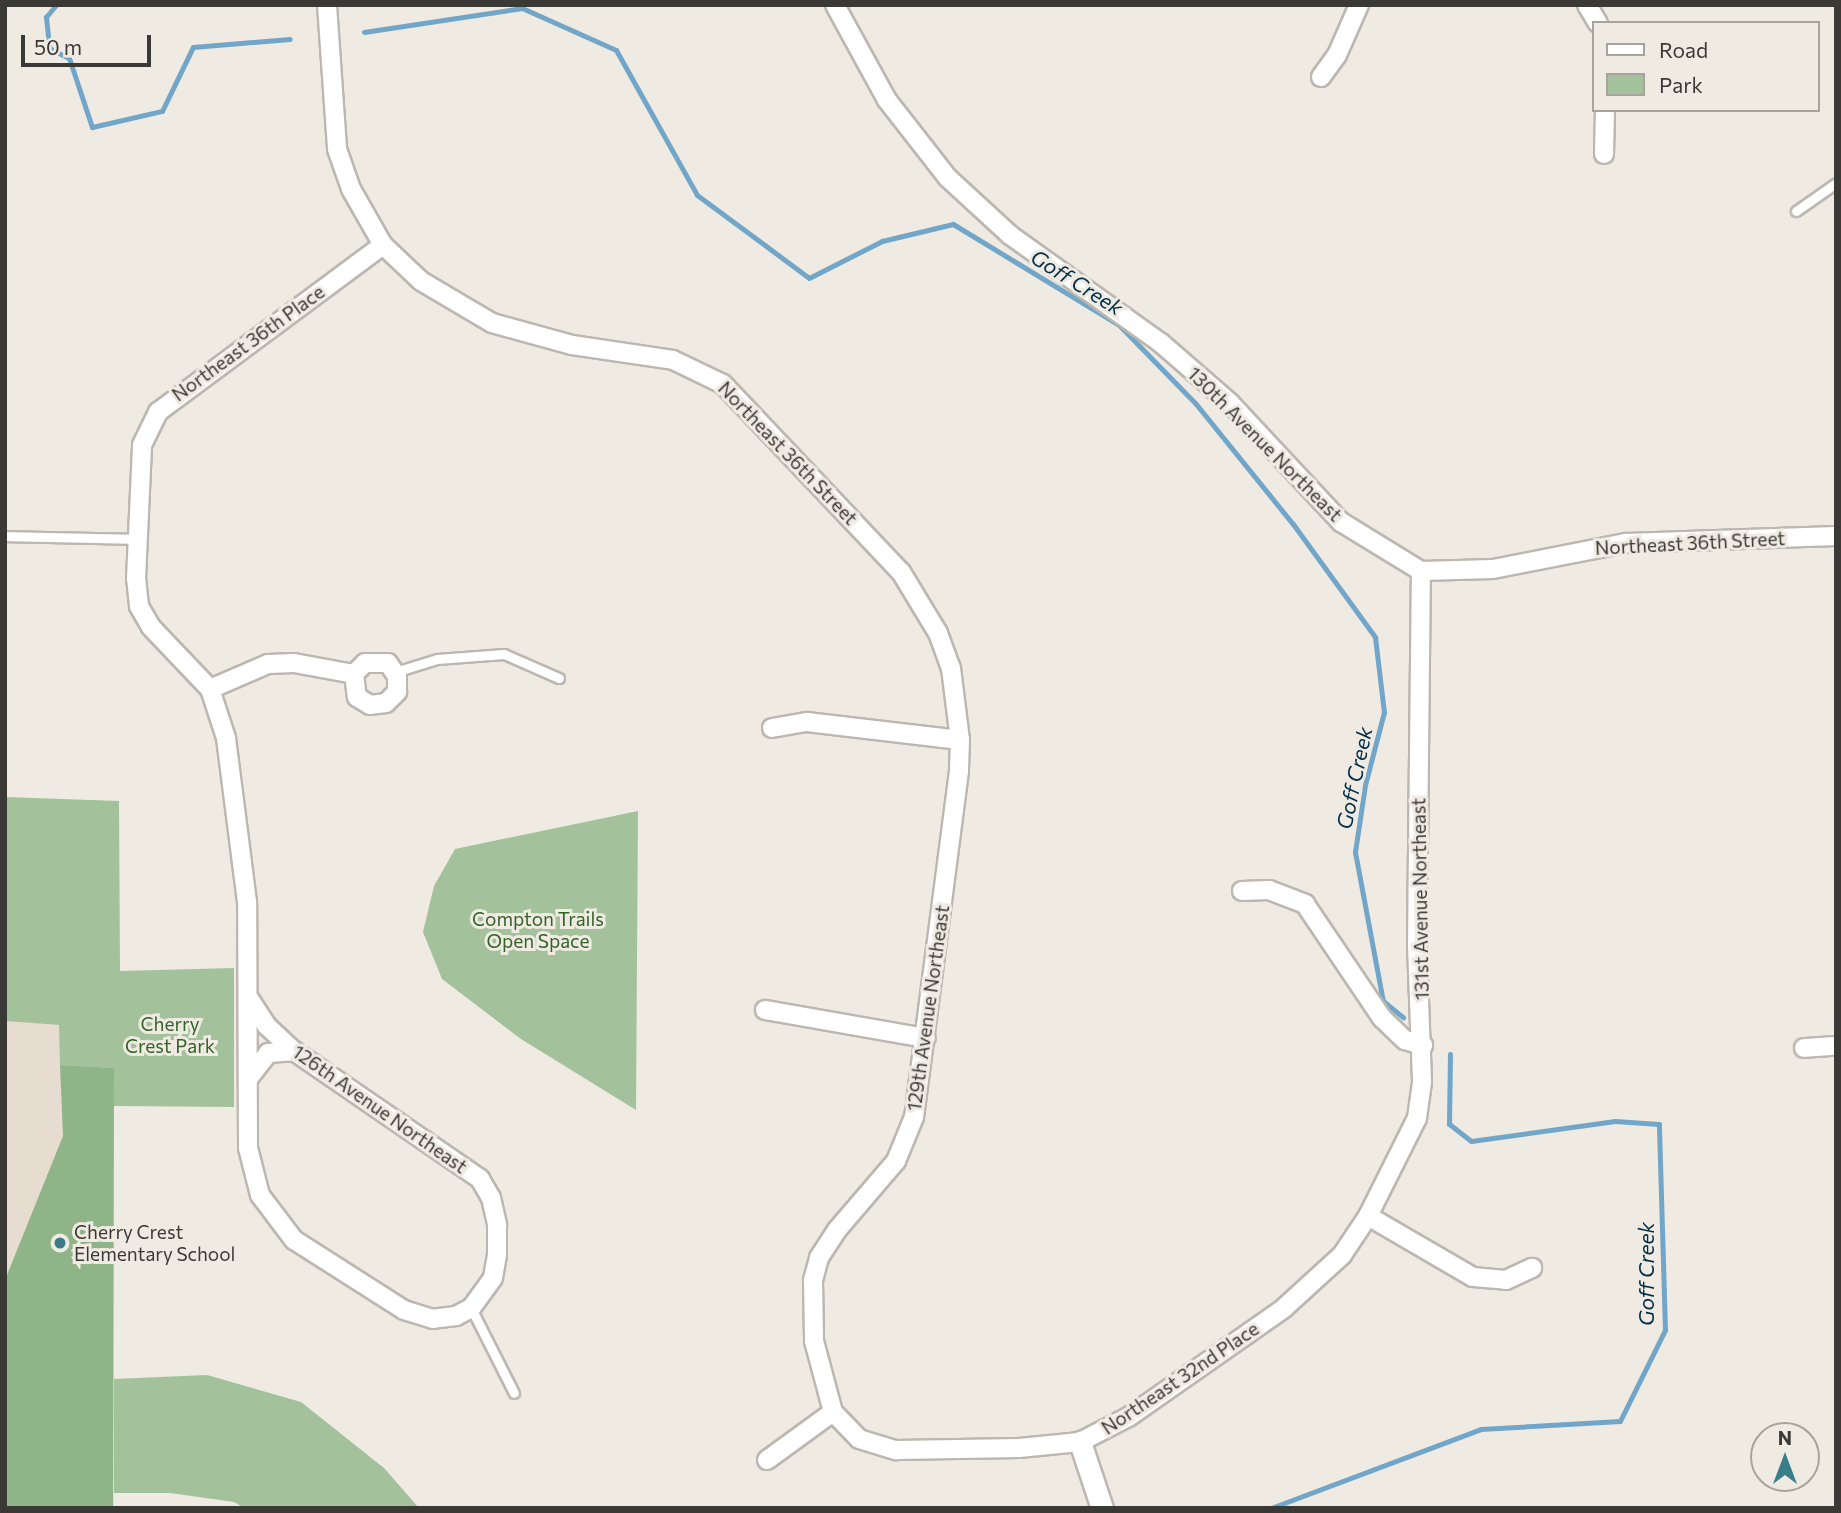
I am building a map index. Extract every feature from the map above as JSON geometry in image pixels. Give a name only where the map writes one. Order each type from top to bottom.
[{"type":"street","name":"Northeast 36th Street","points":[[327,5],[337,149],[351,189],[383,244],[421,281],[492,323],[572,345],[673,360],[723,384],[901,572],[919,598],[951,668],[960,740]]},
{"type":"street","name":"130th Avenue Northeast","points":[[835,5],[887,100],[948,178],[1010,235],[1161,343],[1201,377],[1341,522],[1421,571]]},
{"type":"street","points":[[1321,77],[1337,55],[1359,5]]},
{"type":"street","points":[[1587,5],[1597,21]]},
{"type":"street","points":[[1604,154],[1605,112]]},
{"type":"street","name":"Northeast 36th Place","points":[[137,539],[142,445],[158,412],[383,244]]},
{"type":"street","name":"Northeast 36th Street","points":[[1421,571],[1493,569],[1626,543],[1836,536]]},
{"type":"street","points":[[137,539],[139,606],[151,627],[210,689],[226,738],[247,902],[250,1000],[247,1080],[251,1167],[260,1195],[295,1240],[404,1310],[433,1319],[456,1316],[471,1308]]},
{"type":"street","name":"131st Avenue Northeast","points":[[1368,1216],[1417,1118],[1423,1045],[1417,945],[1421,571]]},
{"type":"street","points":[[372,660],[388,663],[395,672],[397,692],[378,706],[357,697],[354,674],[372,660]]},
{"type":"street","points":[[210,689],[268,664],[329,667],[354,674]]},
{"type":"street","points":[[772,728],[807,722],[960,740]]},
{"type":"street","name":"129th Avenue Northeast","points":[[833,1412],[814,1341],[813,1281],[819,1258],[837,1230],[896,1161],[914,1117],[926,1038],[960,740]]},
{"type":"street","points":[[1241,891],[1269,890],[1305,904],[1382,1018],[1405,1040],[1423,1045]]},
{"type":"street","name":"126th Avenue Northeast","points":[[250,1000],[267,1026],[294,1051],[480,1179],[491,1198],[497,1225],[497,1255],[493,1278],[471,1308]]},
{"type":"street","points":[[765,1010],[926,1038]]},
{"type":"street","points":[[1804,1048],[1836,1046]]},
{"type":"street","points":[[247,1080],[268,1054],[294,1051]]},
{"type":"street","points":[[1368,1216],[1473,1277],[1506,1280],[1532,1268]]},
{"type":"street","name":"Northeast 32nd Place","points":[[833,1412],[859,1439],[896,1450],[1019,1448],[1080,1442],[1129,1416],[1284,1308],[1342,1255],[1368,1216]]},
{"type":"street","points":[[767,1460],[833,1412]]},
{"type":"street","points":[[1080,1442],[1102,1508]]},
{"type":"lane","points":[[1796,211],[1836,183]]},
{"type":"lane","points":[[5,536],[137,539]]},
{"type":"lane","points":[[395,672],[437,659],[504,654],[559,678]]},
{"type":"lane","points":[[471,1308],[514,1393]]},
{"type":"shaded area","name":"Cherry Crest Elementary School","points":[[5,1021],[60,1025],[114,1068],[114,1508],[5,1508]]},
{"type":"green space","name":"Cherry Crest Park","points":[[5,797],[119,801],[120,971],[234,968],[234,1107],[114,1106],[114,1068],[60,1065],[59,1025],[5,1021]]},
{"type":"green space","name":"Compton Trails Open Space","points":[[638,811],[636,1110],[521,1039],[442,979],[423,932],[434,886],[455,849]]},
{"type":"green space","name":"Cherry Crest Elementary School","points":[[60,1065],[114,1068],[113,1508],[5,1508],[5,1280],[63,1136]]},
{"type":"green space","points":[[207,1375],[301,1402],[384,1468],[419,1508],[244,1508],[234,1502],[170,1493],[114,1493],[114,1379]]},
{"type":"waterway","name":"Goff Creek","points":[[56,5],[46,17],[49,48],[69,58],[92,127],[162,111],[193,47],[290,39]]},
{"type":"waterway","name":"Goff Creek","points":[[364,32],[522,8],[616,50],[697,195],[809,278],[882,241],[953,224],[1119,325],[1196,404],[1293,524],[1375,637],[1384,712],[1365,785],[1355,852],[1383,1001],[1403,1017]]},
{"type":"waterway","name":"Goff Creek","points":[[1271,1508],[1481,1429],[1620,1421],[1665,1330],[1659,1124],[1615,1121],[1471,1141],[1449,1124],[1450,1054]]},
{"type":"place","name":"Cherry Crest Elementary School","points":[[60,1243]]}]
